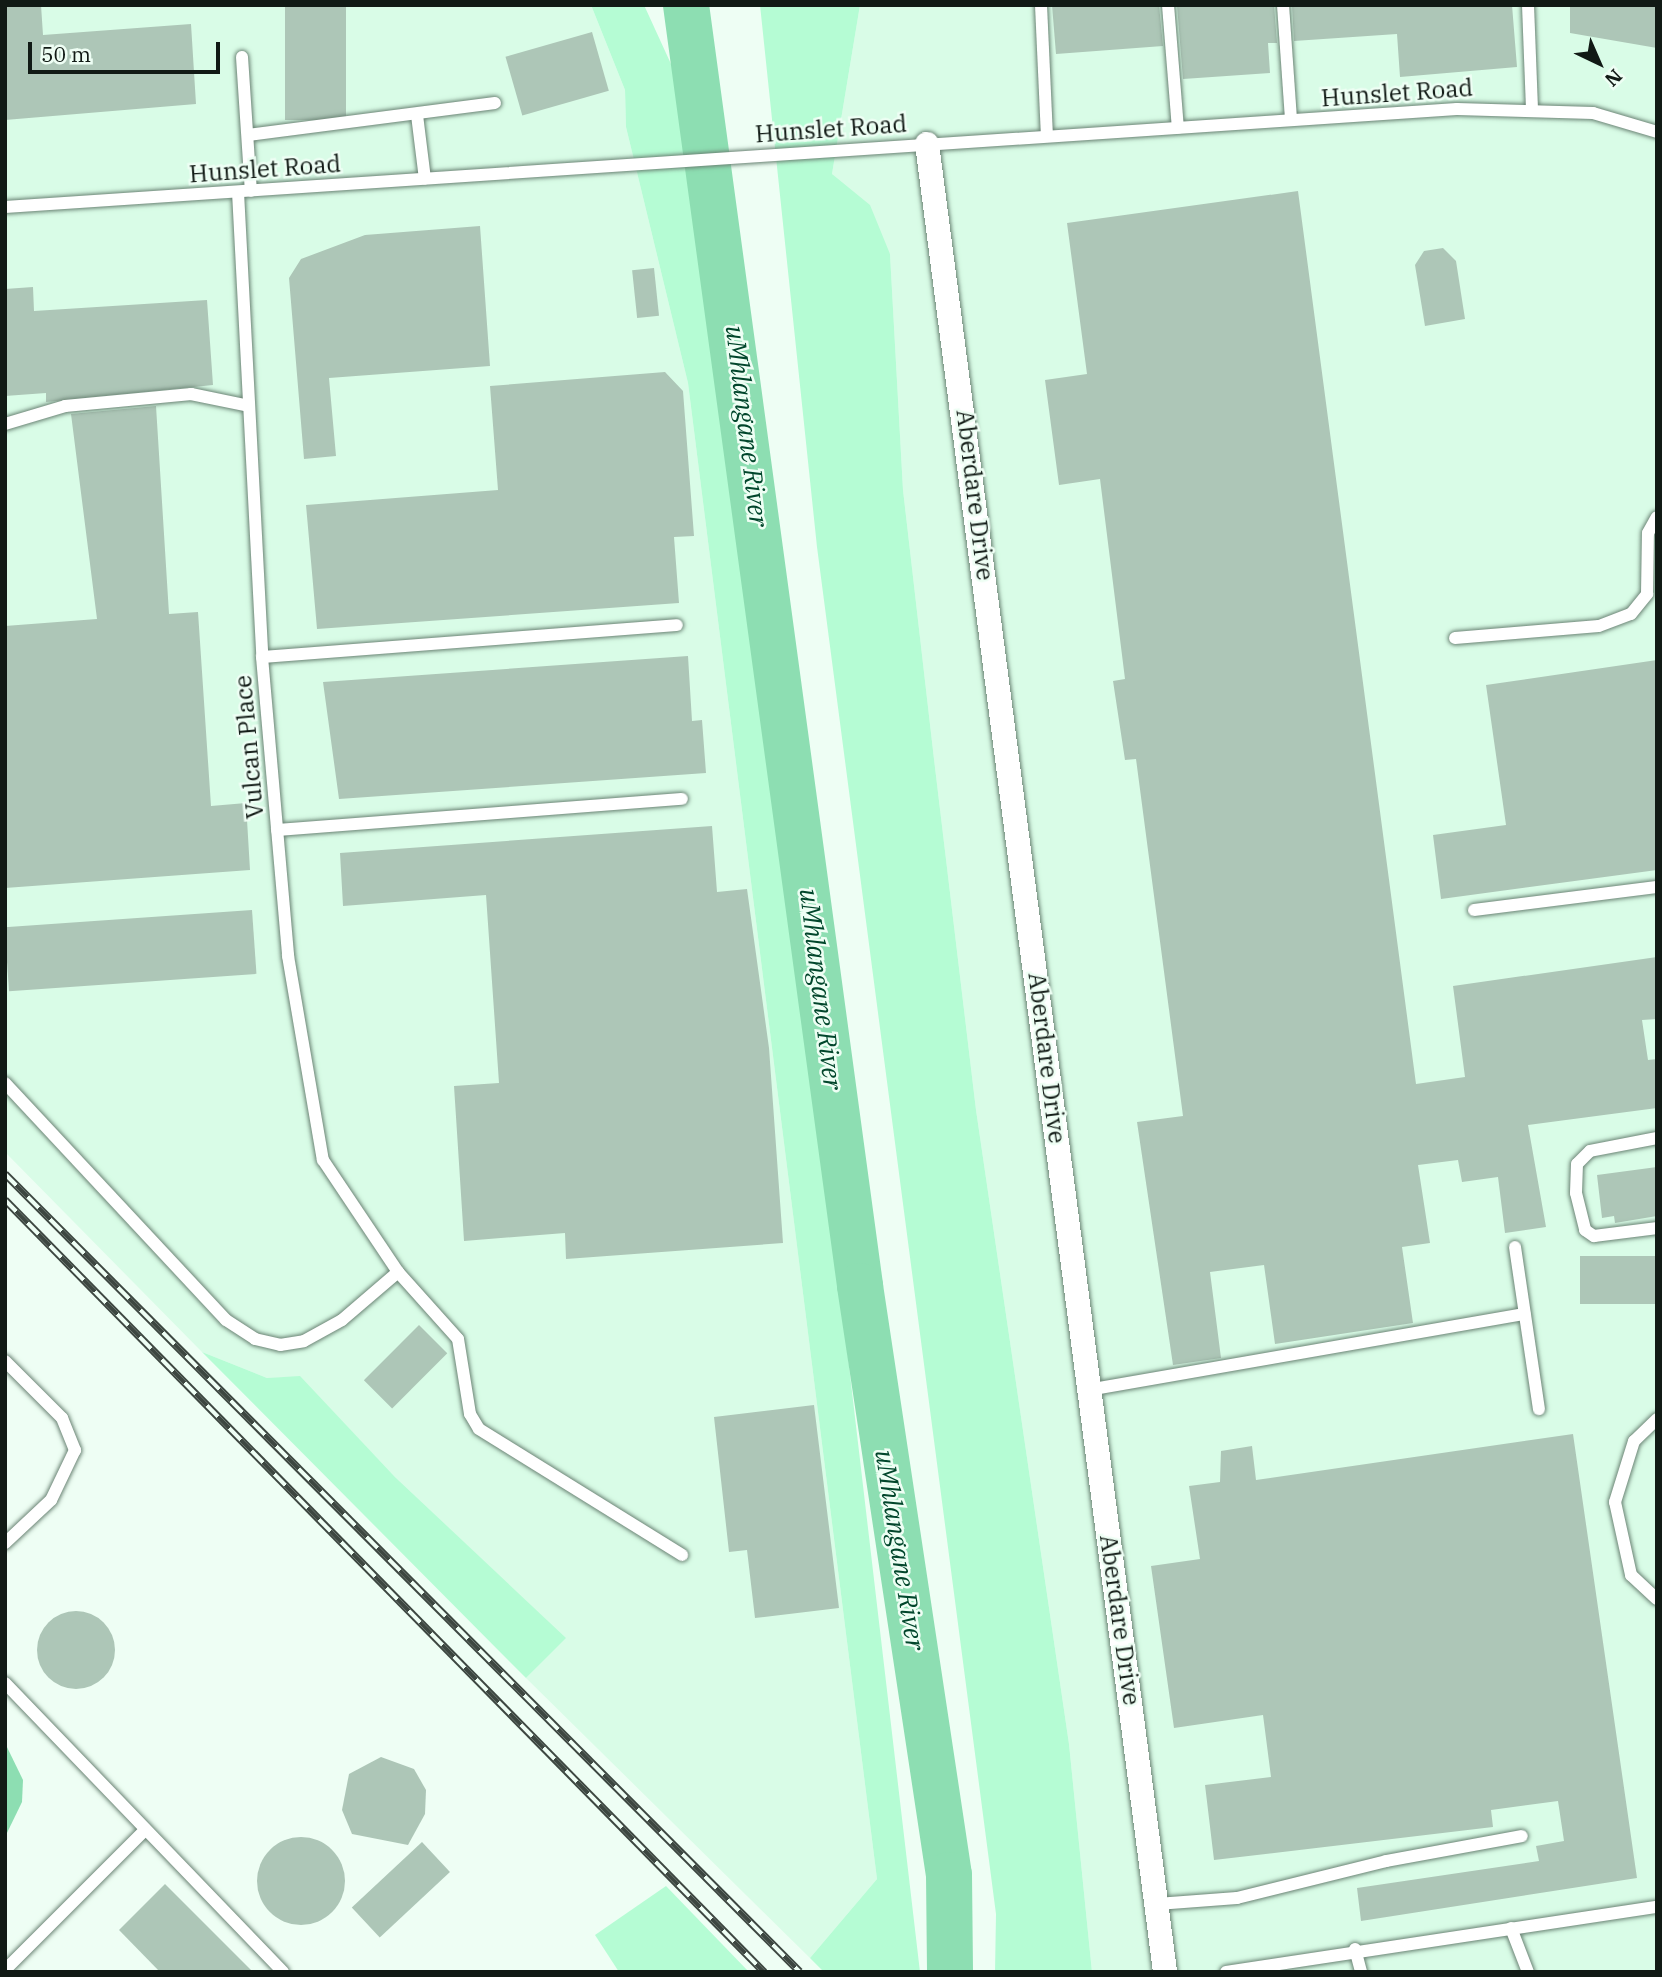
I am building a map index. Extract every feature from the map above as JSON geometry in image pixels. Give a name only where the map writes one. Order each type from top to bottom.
[{"type":"street","name":"Aberdare Drive","points":[[927,144],[1165,1972]]},
{"type":"lane","points":[[1041,5],[1048,136]]},
{"type":"lane","points":[[1168,5],[1178,128]]},
{"type":"lane","points":[[1283,5],[1291,120]]},
{"type":"lane","points":[[1528,5],[1532,107]]},
{"type":"lane","name":"Vulcan Place","points":[[242,57],[248,135],[245,192],[249,406],[262,657],[288,956],[320,1149],[398,1272],[458,1339],[470,1414],[479,1429],[682,1555]]},
{"type":"lane","points":[[248,135],[495,103]]},
{"type":"lane","name":"Hunslet Road","points":[[5,207],[813,151],[1532,107],[1593,113],[1657,132]]},
{"type":"lane","points":[[417,115],[425,179]]},
{"type":"lane","points":[[5,424],[65,406],[191,394],[249,406]]},
{"type":"lane","points":[[1454,638],[1599,626],[1630,614],[1647,594],[1648,533],[1657,517]]},
{"type":"lane","points":[[262,657],[677,625]]},
{"type":"lane","points":[[277,830],[682,799]]},
{"type":"lane","points":[[1474,910],[1657,887]]},
{"type":"lane","points":[[5,1083],[226,1320],[255,1339],[280,1345],[304,1341],[342,1320],[398,1272]]},
{"type":"lane","points":[[1657,1138],[1590,1151],[1577,1164],[1576,1193],[1586,1230],[1594,1236],[1657,1228]]},
{"type":"lane","points":[[1515,1247],[1539,1409]]},
{"type":"lane","points":[[1088,1390],[1524,1314]]},
{"type":"lane","points":[[5,1361],[62,1418],[75,1450],[58,1491],[5,1543]]},
{"type":"lane","points":[[1657,1419],[1634,1441],[1615,1502],[1631,1575],[1657,1599]]},
{"type":"lane","points":[[5,1683],[283,1972]]},
{"type":"lane","points":[[5,1970],[145,1830]]},
{"type":"lane","points":[[1157,1905],[1237,1898],[1386,1861],[1522,1836]]},
{"type":"lane","points":[[1226,1972],[1356,1949],[1657,1907]]},
{"type":"lane","points":[[1511,1928],[1528,1972]]},
{"type":"lane","points":[[1356,1949],[1361,1972]]},
{"type":"shaded area","points":[[5,5],[591,5],[625,90],[626,127],[688,383],[877,1879],[810,1958],[526,1678],[565,1638],[395,1477],[300,1377],[267,1378],[202,1352],[5,1152]]},
{"type":"shaded area","points":[[591,5],[644,5],[687,99],[795,905],[920,1972],[824,1972],[810,1958],[877,1879],[688,383],[626,127],[625,90]]},
{"type":"shaded area","points":[[760,5],[860,5],[832,174],[870,205],[890,254],[903,490],[934,759],[976,1110],[1069,1744],[1092,1972],[995,1972],[996,1914],[817,547]]},
{"type":"shaded area","points":[[860,5],[1657,5],[1657,1972],[1092,1972],[1069,1744],[976,1110],[934,759],[903,490],[890,254],[832,174]]},
{"type":"shaded area","points":[[202,1352],[267,1378],[300,1376],[395,1477],[566,1638],[526,1678]]},
{"type":"shaded area","points":[[5,1743],[23,1780],[22,1802],[5,1837]]},
{"type":"shaded area","points":[[666,1886],[749,1972],[619,1972],[595,1935]]},
{"type":"building","points":[[5,5],[41,5],[43,35],[191,24],[196,104],[5,120]]},
{"type":"building","points":[[285,5],[346,5],[346,120],[285,120]]},
{"type":"building","points":[[1052,5],[1159,5],[1163,46],[1056,54]]},
{"type":"building","points":[[1177,5],[1274,5],[1277,43],[1268,43],[1270,73],[1183,79]]},
{"type":"building","points":[[1292,5],[1512,5],[1517,67],[1400,77],[1397,34],[1294,41]]},
{"type":"building","points":[[1570,5],[1657,5],[1657,48],[1570,33]]},
{"type":"building","points":[[592,32],[609,91],[522,115],[505,57]]},
{"type":"building","points":[[1298,191],[1416,1084],[1465,1077],[1453,986],[1657,957],[1657,1019],[1642,1020],[1648,1060],[1657,1059],[1657,1108],[1528,1125],[1546,1227],[1505,1233],[1498,1177],[1462,1182],[1458,1160],[1418,1165],[1430,1243],[1402,1247],[1413,1323],[1275,1344],[1264,1265],[1210,1272],[1221,1358],[1173,1365],[1137,1122],[1183,1116],[1136,759],[1125,760],[1113,681],[1125,679],[1100,479],[1059,485],[1045,380],[1087,374],[1067,223]]},
{"type":"building","points":[[480,226],[490,366],[329,378],[336,456],[304,459],[289,278],[301,259],[365,235]]},
{"type":"building","points":[[1443,248],[1456,261],[1465,319],[1425,326],[1415,265],[1424,251]]},
{"type":"building","points":[[654,268],[659,316],[637,318],[632,270]]},
{"type":"building","points":[[33,287],[34,311],[207,300],[213,385],[46,402],[46,393],[5,396],[5,289]]},
{"type":"building","points":[[665,372],[683,391],[694,536],[674,537],[679,603],[317,629],[306,505],[498,490],[490,386]]},
{"type":"building","points":[[156,406],[169,614],[198,612],[211,806],[246,803],[250,870],[5,888],[5,626],[97,619],[71,414]]},
{"type":"building","points":[[688,656],[692,721],[702,720],[706,773],[339,799],[323,682]]},
{"type":"building","points":[[1657,660],[1657,870],[1441,899],[1433,835],[1506,825],[1486,685]]},
{"type":"building","points":[[712,826],[717,892],[747,889],[769,1048],[783,1243],[566,1259],[565,1233],[464,1241],[454,1086],[499,1083],[486,895],[343,906],[340,853]]},
{"type":"building","points":[[252,910],[256,974],[9,991],[5,927]]},
{"type":"building","points":[[1657,1167],[1657,1216],[1615,1223],[1614,1216],[1602,1218],[1597,1175]]},
{"type":"building","points":[[1580,1256],[1657,1256],[1657,1304],[1580,1304]]},
{"type":"building","points":[[419,1325],[447,1353],[392,1408],[364,1380]]},
{"type":"building","points":[[814,1405],[839,1608],[755,1618],[747,1550],[729,1552],[714,1417]]},
{"type":"building","points":[[1573,1434],[1637,1878],[1361,1921],[1357,1888],[1539,1861],[1536,1846],[1564,1841],[1558,1801],[1491,1810],[1493,1827],[1214,1860],[1205,1785],[1271,1777],[1263,1715],[1174,1728],[1151,1566],[1200,1559],[1189,1486],[1220,1482],[1221,1451],[1252,1446],[1256,1480]]},
{"type":"building","points":[[76,1611],[91,1614],[104,1622],[112,1635],[115,1650],[112,1665],[104,1678],[91,1686],[76,1689],[61,1686],[48,1678],[40,1665],[37,1650],[40,1635],[48,1622],[61,1614]]},
{"type":"building","points":[[381,1757],[414,1769],[426,1790],[425,1814],[408,1845],[352,1834],[342,1810],[349,1774]]},
{"type":"building","points":[[301,1837],[318,1841],[332,1850],[341,1864],[345,1881],[341,1898],[332,1912],[318,1921],[301,1925],[284,1921],[270,1912],[261,1898],[257,1881],[261,1864],[270,1850],[284,1841]]},
{"type":"building","points":[[422,1842],[450,1872],[380,1937],[352,1907]]},
{"type":"building","points":[[165,1884],[253,1972],[160,1972],[119,1930]]},
{"type":"waterway","name":"uMhlangane River","points":[[686,5],[860,1286],[949,1875],[950,1972]]},
{"type":"railway","points":[[5,1174],[800,1972]]},
{"type":"railway","points":[[5,1200],[764,1972]]}]
